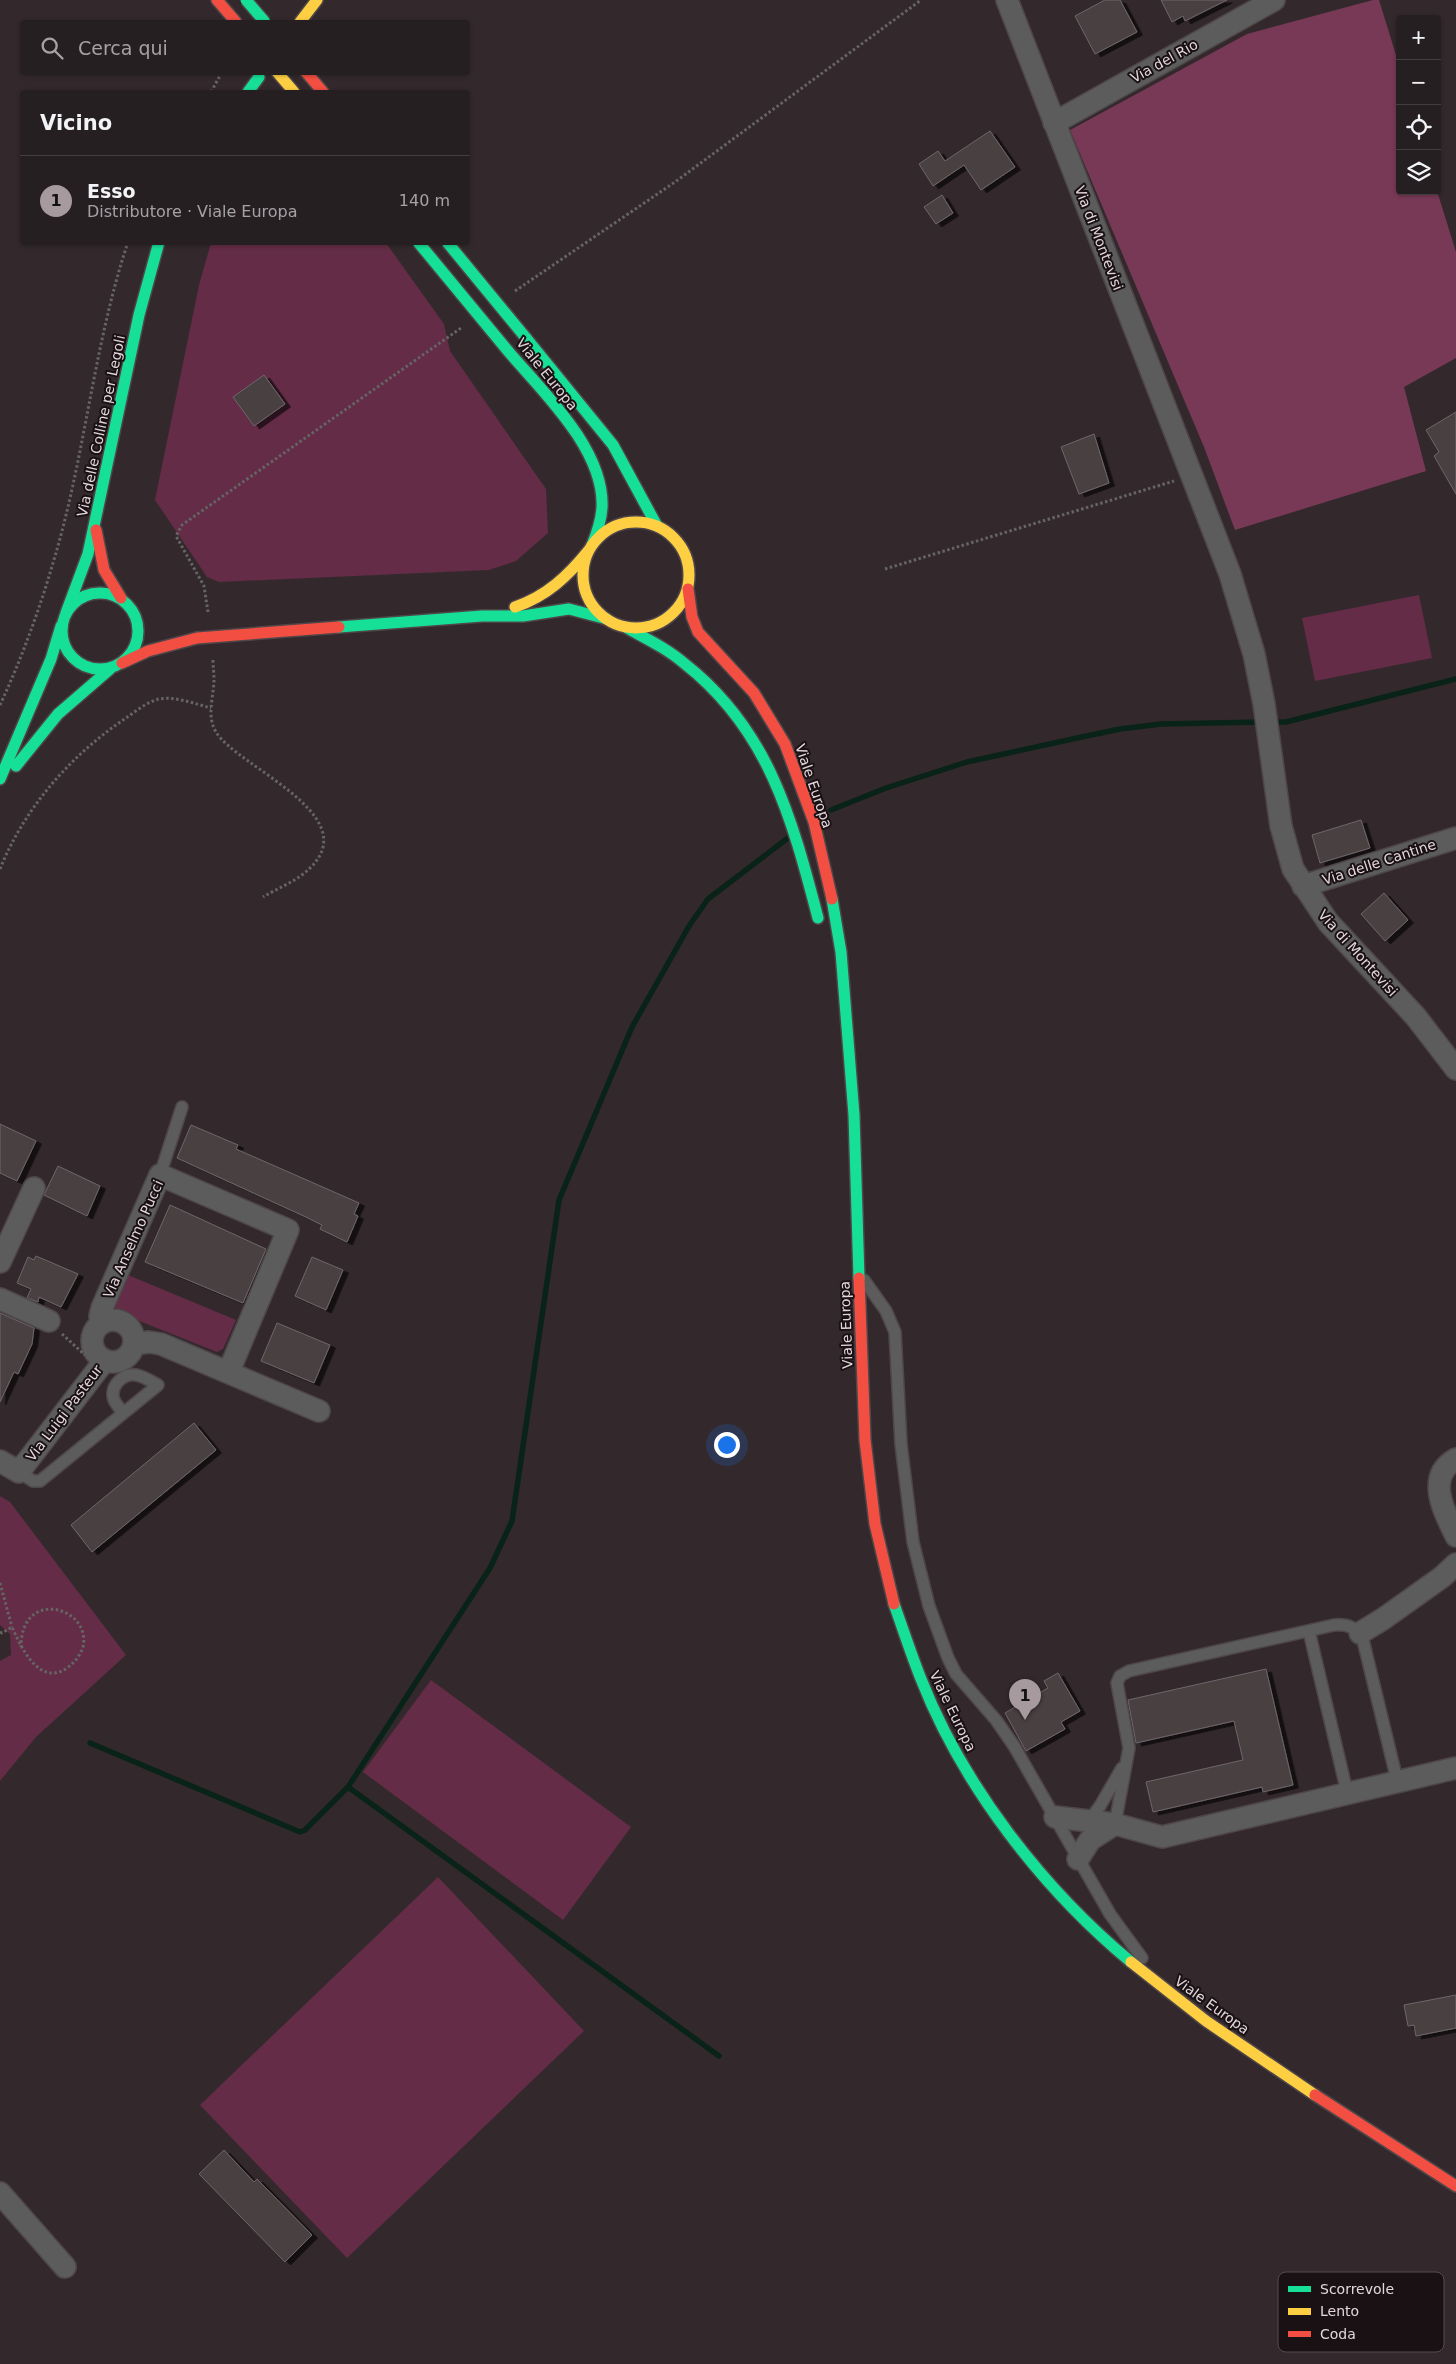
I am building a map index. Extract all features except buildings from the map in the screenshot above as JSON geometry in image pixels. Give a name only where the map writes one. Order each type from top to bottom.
[{"type":"main road","points":[[217,0],[234,20]]},
{"type":"main road","points":[[246,0],[263,20]]},
{"type":"main road","points":[[302,20],[317,0]]},
{"type":"main road","points":[[280,75],[292,90]]},
{"type":"main road","points":[[309,75],[321,90]]},
{"type":"main road","points":[[250,90],[259,78]]},
{"type":"main road","name":"Via delle Colline per Legoli","points":[[66,613],[88,554],[96,526],[139,315],[158,245]]},
{"type":"main road","name":"Viale Europa","points":[[420,245],[571,428],[593,462],[598,477],[602,505],[598,527],[583,572],[584,583],[591,603],[607,619],[628,628],[673,654],[699,674],[735,712],[760,748],[783,796],[821,928]]},
{"type":"main road","name":"Viale Europa","points":[[449,245],[613,445],[644,507],[657,526]]},
{"type":"main road","name":"Viale Europa","points":[[591,548],[605,532],[621,524],[639,522],[657,526],[674,537],[686,556],[690,578],[688,589],[690,613],[697,631],[742,679],[764,708],[784,743],[800,781],[826,868],[838,930],[854,1109],[865,1441],[872,1503],[890,1591],[921,1680],[952,1746],[992,1813],[1078,1915],[1169,1994],[1237,2042],[1456,2186]]},
{"type":"main road","points":[[96,526],[98,546],[104,570],[121,598],[140,617],[152,624]]},
{"type":"main road","points":[[482,616],[525,604],[548,593],[559,584],[591,548]]},
{"type":"main road","name":"Viale Europa","points":[[628,628],[644,628],[660,623],[678,609],[688,589]]},
{"type":"main road","points":[[0,779],[51,659],[66,613],[74,603],[84,596],[96,592],[109,593],[121,598]]},
{"type":"main road","points":[[122,663],[131,654],[137,643],[139,630],[130,606]]},
{"type":"main road","points":[[0,787],[58,714],[110,669],[148,651],[197,638],[482,616],[523,616],[569,609],[607,619]]},
{"type":"main road","points":[[62,625],[62,638],[66,650],[74,660],[97,670],[110,669]]},
{"type":"main road","points":[[174,632],[197,638]]},
{"type":"main road","name":"Viale Europa","points":[[831,966],[845,1021]]},
{"type":"street","name":"Via di Montevisi","points":[[1007,0],[1230,574],[1254,654],[1264,704],[1281,826],[1290,859],[1303,886],[1328,922],[1416,1017],[1456,1069]]},
{"type":"street","name":"Via del Rio","points":[[1054,122],[1274,0]]},
{"type":"street","name":"Via delle Cantine","points":[[1303,886],[1456,838]]},
{"type":"street","name":"Via Anselmo Pucci","points":[[102,1323],[100,1316],[102,1308],[160,1175],[288,1230],[229,1371]]},
{"type":"street","points":[[0,1262],[34,1188]]},
{"type":"street","points":[[0,1299],[49,1322]]},
{"type":"street","points":[[112,1320],[120,1321],[128,1326],[132,1332],[134,1344],[129,1355],[120,1361],[102,1364],[92,1342],[93,1335],[102,1323],[112,1320]]},
{"type":"street","points":[[134,1344],[149,1342],[161,1344],[229,1371],[320,1411]]},
{"type":"street","name":"Via Luigi Pasteur","points":[[0,1461],[19,1472],[102,1364]]},
{"type":"street","points":[[1456,1459],[1444,1469],[1439,1486],[1439,1498],[1456,1536]]},
{"type":"street","points":[[1360,1633],[1442,1577],[1456,1564]]},
{"type":"street","points":[[1055,1817],[1115,1824],[1162,1837],[1397,1780],[1456,1768]]},
{"type":"street","points":[[1078,1859],[1090,1840],[1115,1824]]},
{"type":"street","points":[[0,2193],[65,2267]]},
{"type":"lane","points":[[160,1175],[182,1107]]},
{"type":"lane","points":[[859,1274],[886,1311],[893,1326],[901,1444],[912,1542],[948,1658],[956,1674],[1004,1730],[1110,1914],[1169,1994]]},
{"type":"lane","points":[[19,1472],[33,1481],[40,1481],[123,1413]]},
{"type":"lane","points":[[1115,1824],[1128,1755],[1116,1683],[1120,1676],[1129,1671],[1342,1624],[1360,1633],[1397,1780]]},
{"type":"lane","points":[[1309,1631],[1347,1792]]},
{"type":"lane","points":[[1089,1821],[1109,1792],[1128,1755]]},
{"type":"path","points":[[511,294],[674,182],[921,0]]},
{"type":"path","points":[[212,90],[220,75]]},
{"type":"path","points":[[0,705],[12,678],[54,563],[109,309],[127,245]]},
{"type":"path","points":[[208,612],[204,586],[176,536],[182,525],[465,325]]},
{"type":"path","points":[[885,569],[1192,476]]},
{"type":"path","points":[[213,660],[214,680],[211,708],[213,724],[223,741],[299,798],[314,814],[322,831],[321,851],[313,865],[263,897]]},
{"type":"path","points":[[0,869],[18,832],[46,791],[85,750],[110,729],[144,706],[161,699],[179,700],[211,708]]},
{"type":"path","points":[[49,1322],[102,1364]]},
{"type":"path","points":[[0,1583],[12,1627],[21,1647],[34,1665],[48,1672],[57,1673],[74,1662],[81,1654],[84,1642],[81,1628],[73,1618],[62,1610],[49,1608],[40,1611],[29,1619],[21,1632],[21,1647]]},
{"type":"path","points":[[0,1632],[2,1633],[12,1627]]},
{"type":"shaded area","points":[[1379,0],[1396,55],[1396,195],[1438,195],[1456,252],[1456,358],[1404,387],[1426,471],[1235,530],[1204,447],[1070,130],[1247,34]]},
{"type":"shaded area","points":[[210,245],[387,245],[444,324],[450,351],[546,489],[548,533],[516,561],[489,570],[219,582],[207,577],[155,500],[199,285]]},
{"type":"shaded area","points":[[1419,595],[1432,658],[1315,681],[1302,618]]},
{"type":"shaded area","points":[[128,1275],[236,1320],[223,1349],[217,1352],[117,1312],[114,1304]]},
{"type":"shaded area","points":[[0,1496],[10,1502],[126,1655],[36,1737],[0,1781],[0,1661],[11,1655],[10,1634],[0,1625]]},
{"type":"shaded area","points":[[431,1680],[631,1827],[563,1920],[363,1772]]},
{"type":"shaded area","points":[[438,1877],[584,2031],[347,2258],[200,2105]]},
{"type":"waterway","points":[[1271,722],[1286,722],[1456,679]]},
{"type":"waterway","points":[[831,810],[886,788],[967,762],[1120,729],[1161,724],[1262,722]]},
{"type":"waterway","points":[[719,2056],[348,1787],[490,1568],[512,1521],[559,1200],[632,1027],[689,926],[708,899],[788,838]]},
{"type":"waterway","points":[[90,1743],[300,1832],[305,1830],[348,1787]]},
{"type":"traffic: fast","points":[[246,0],[263,20]]},
{"type":"traffic: fast","points":[[249,90],[259,77]]},
{"type":"traffic: fast","points":[[66,613],[88,554],[139,315],[158,245]]},
{"type":"traffic: fast","points":[[420,245],[508,351]]},
{"type":"traffic: fast","points":[[449,245],[526,338]]},
{"type":"traffic: fast","points":[[526,338],[613,445],[657,526]]},
{"type":"traffic: fast","points":[[508,351],[554,403],[583,444],[594,465],[600,486],[602,508],[601,518],[592,545]]},
{"type":"traffic: fast","points":[[108,593],[121,599],[132,610],[138,623],[138,631],[136,646],[121,663],[108,669],[92,669],[79,663],[64,646],[62,623],[68,610],[85,595],[108,593]]},
{"type":"traffic: fast","points":[[339,627],[482,616],[523,616],[569,609],[607,619]]},
{"type":"traffic: fast","points":[[0,779],[51,659],[61,626]]},
{"type":"traffic: fast","points":[[627,628],[657,644],[685,664],[714,690],[738,718],[757,747],[787,812],[818,918]]},
{"type":"traffic: fast","points":[[16,766],[58,714],[110,669]]},
{"type":"traffic: fast","points":[[832,899],[841,952],[854,1115],[859,1278]]},
{"type":"traffic: fast","points":[[894,1604],[917,1670],[938,1719],[959,1758],[983,1796],[1037,1869],[1098,1933],[1131,1962]]},
{"type":"traffic: slow","points":[[302,20],[317,0]]},
{"type":"traffic: slow","points":[[280,75],[292,90]]},
{"type":"traffic: slow","points":[[636,522],[656,526],[674,537],[685,555],[689,575],[685,595],[674,613],[656,624],[636,628],[616,624],[598,613],[587,595],[583,575],[587,555],[598,537],[616,526],[636,522]]},
{"type":"traffic: slow","points":[[515,607],[547,591],[565,577],[589,550]]},
{"type":"traffic: slow","points":[[1131,1962],[1206,2021],[1315,2095]]},
{"type":"traffic: jam","points":[[217,0],[234,20]]},
{"type":"traffic: jam","points":[[309,75],[321,90]]},
{"type":"traffic: jam","points":[[96,530],[104,570],[121,598]]},
{"type":"traffic: jam","points":[[688,589],[692,617],[698,632],[754,693],[785,744],[814,822],[832,899]]},
{"type":"traffic: jam","points":[[122,663],[148,651],[197,638],[339,627]]},
{"type":"traffic: jam","points":[[859,1278],[865,1440],[875,1524],[894,1604]]},
{"type":"traffic: jam","points":[[1315,2095],[1456,2186]]},
{"type":"place","name":"Esso","points":[[1025,1720]]}]
